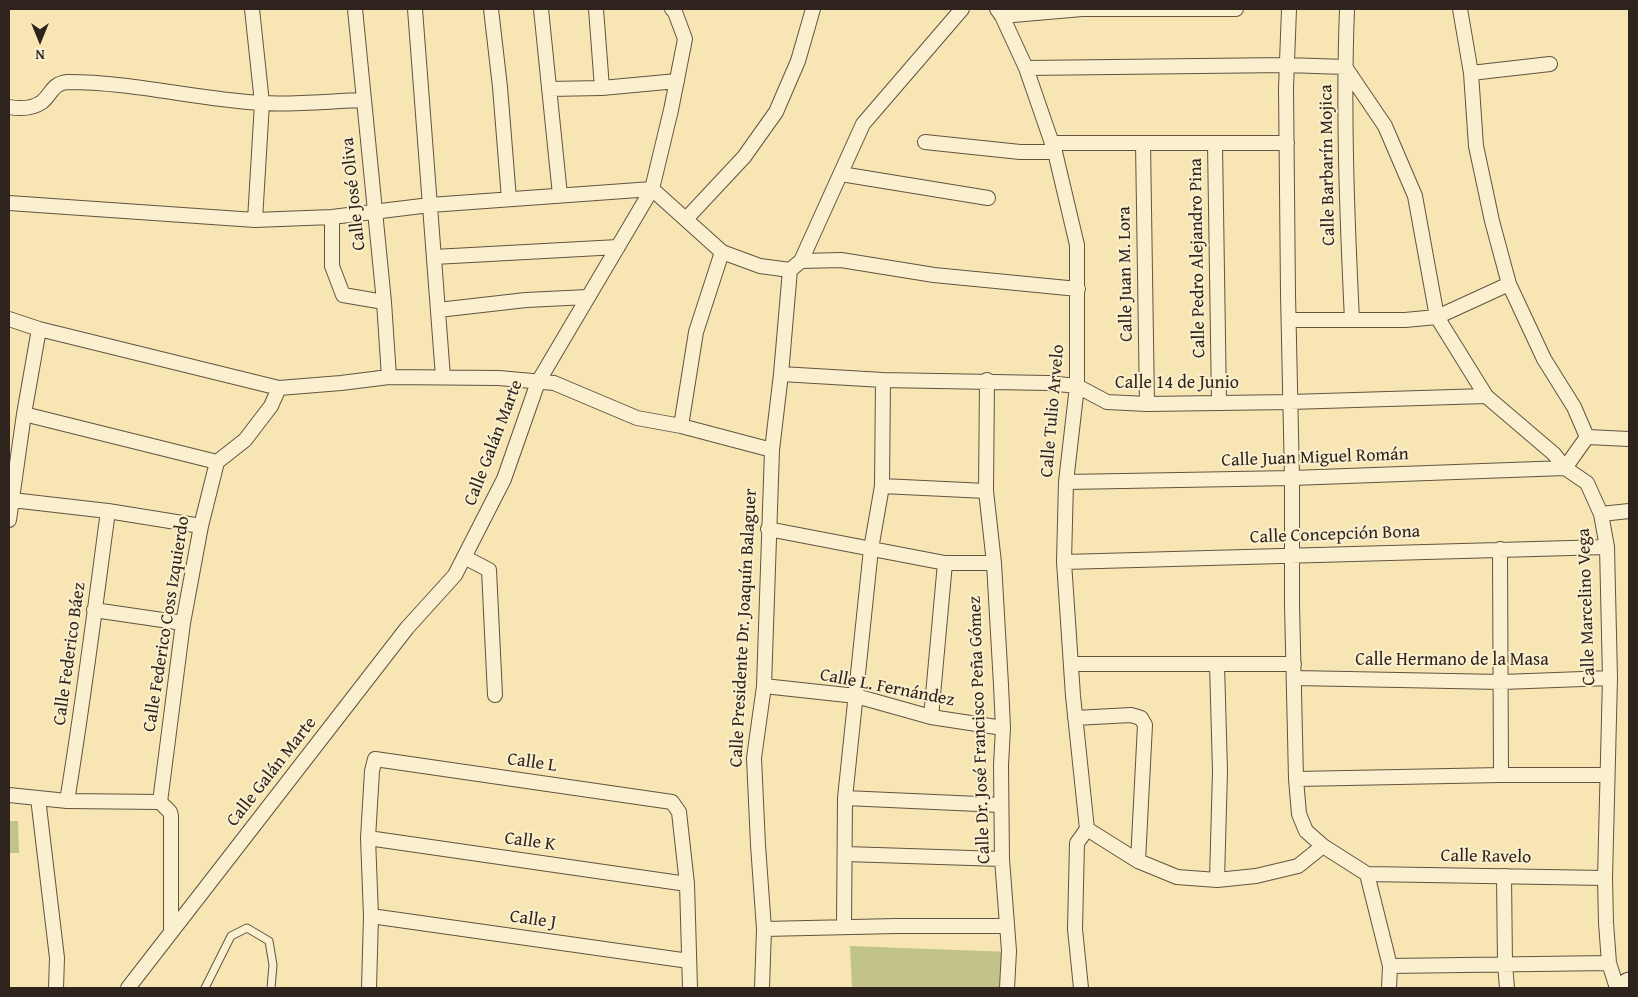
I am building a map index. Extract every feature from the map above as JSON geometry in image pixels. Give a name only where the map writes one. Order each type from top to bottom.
[{"type":"main road","points":[[1618,988],[1629,982]]},
{"type":"street","points":[[252,9],[262,103],[255,220]]},
{"type":"street","name":"Calle José Oliva","points":[[355,9],[384,302],[389,377]]},
{"type":"street","points":[[415,9],[443,377]]},
{"type":"street","points":[[492,9],[509,199]]},
{"type":"street","points":[[541,9],[560,195]]},
{"type":"street","points":[[596,9],[602,88]]},
{"type":"street","name":"Calle Galán Marte","points":[[128,988],[407,628],[455,574],[504,479],[538,382],[652,189],[671,110],[685,39],[676,12],[672,9]]},
{"type":"street","points":[[686,219],[744,157],[776,112],[798,61],[813,9]]},
{"type":"street","points":[[9,204],[255,220],[332,218],[430,205],[652,189],[722,252],[760,266],[790,270],[801,261],[864,124],[962,9]]},
{"type":"street","points":[[1000,12],[1236,9]]},
{"type":"street","points":[[1289,9],[1286,65],[1290,402],[1296,779],[1299,814],[1306,831],[1323,846],[1366,874],[1390,966],[1389,988]]},
{"type":"street","name":"Calle Barbarín Mojica","points":[[1347,9],[1345,67],[1352,320]]},
{"type":"street","points":[[1460,9],[1471,73],[1476,146],[1492,221],[1509,284],[1544,359],[1574,407],[1587,437]]},
{"type":"street","name":"Calle Tulio Arvelo","points":[[1000,12],[1026,68],[1054,148],[1077,245],[1077,386],[1066,482],[1064,562],[1075,718],[1087,829]]},
{"type":"street","points":[[1471,73],[1550,64]]},
{"type":"street","points":[[1026,68],[1286,65],[1345,67]]},
{"type":"street","name":"Calle Marcelino Vega","points":[[1345,67],[1385,126],[1414,196],[1437,317],[1486,396],[1554,454],[1566,468],[1587,483],[1602,514],[1607,547],[1610,678],[1605,878],[1609,963],[1618,988]]},
{"type":"street","points":[[549,89],[602,88],[676,81]]},
{"type":"street","points":[[9,107],[33,106],[43,101],[48,93],[60,83],[69,82],[262,103],[364,100]]},
{"type":"street","points":[[925,142],[1020,152],[1054,148],[1143,143],[1287,143]]},
{"type":"street","name":"Calle Juan M. Lora","points":[[1143,143],[1147,404]]},
{"type":"street","name":"Calle Pedro Alejandro Pina","points":[[1215,144],[1219,402]]},
{"type":"street","points":[[841,174],[988,198]]},
{"type":"street","points":[[332,218],[332,266],[343,295],[384,302]]},
{"type":"street","points":[[434,256],[618,247]]},
{"type":"street","points":[[682,426],[696,332],[722,252]]},
{"type":"street","points":[[801,261],[841,260],[934,275],[1078,289]]},
{"type":"street","name":"Calle Presidente Dr. Joaquín Balaguer","points":[[762,988],[764,929],[754,758],[764,686],[772,450],[790,270]]},
{"type":"street","points":[[1289,320],[1405,320],[1437,317],[1509,284]]},
{"type":"street","points":[[438,310],[526,300],[588,297]]},
{"type":"street","points":[[9,319],[39,329],[279,388],[389,377],[499,378],[554,383],[637,418],[682,426],[772,450]]},
{"type":"street","points":[[9,520],[24,414],[39,329]]},
{"type":"street","name":"Calle 14 de Junio","points":[[781,374],[883,380],[988,380],[1048,383],[1077,386],[1106,402],[1147,404],[1486,396]]},
{"type":"street","points":[[844,926],[845,798],[870,548],[882,486],[883,380]]},
{"type":"street","name":"Calle Dr. José Francisco Peña Gómez","points":[[988,380],[986,491],[994,563],[1003,728],[1001,805],[1002,859],[1009,951],[1007,988]]},
{"type":"street","points":[[24,414],[216,462],[245,440],[271,406],[279,388]]},
{"type":"street","points":[[1587,437],[1629,439]]},
{"type":"street","points":[[1566,468],[1587,437]]},
{"type":"street","name":"Calle Federico Coss Izquierdo","points":[[160,802],[183,623],[201,526],[216,462]]},
{"type":"street","name":"Calle Juan Miguel Román","points":[[1066,482],[1292,478],[1566,468]]},
{"type":"street","points":[[882,486],[986,491]]},
{"type":"street","points":[[12,500],[201,526]]},
{"type":"street","points":[[1602,514],[1629,511]]},
{"type":"street","name":"Calle Federico Báez","points":[[67,801],[80,723],[108,512]]},
{"type":"street","points":[[768,529],[945,563],[994,563]]},
{"type":"street","name":"Calle Concepción Bona","points":[[1064,562],[1607,547]]},
{"type":"street","points":[[1500,549],[1501,775]]},
{"type":"street","points":[[464,557],[489,570],[495,695]]},
{"type":"street","points":[[931,717],[945,563]]},
{"type":"street","points":[[94,610],[183,623]]},
{"type":"street","name":"Calle Hermano de la Masa","points":[[1071,664],[1217,664],[1294,671],[1502,682],[1610,678]]},
{"type":"street","points":[[1217,664],[1220,771],[1217,880]]},
{"type":"street","name":"Calle L. Fernández","points":[[764,686],[856,696],[931,717],[1003,728]]},
{"type":"street","points":[[1075,718],[1131,715],[1141,718],[1145,725],[1138,861]]},
{"type":"street","name":"Calle L","points":[[368,838],[372,771],[375,759],[672,802],[679,812],[688,884]]},
{"type":"street","points":[[1296,779],[1607,775]]},
{"type":"street","points":[[9,796],[67,801],[160,802],[170,812],[171,816],[171,932]]},
{"type":"street","points":[[38,798],[57,958],[56,988]]},
{"type":"street","points":[[845,798],[1001,805]]},
{"type":"street","points":[[1081,988],[1075,929],[1077,843],[1087,829],[1138,861],[1177,877],[1217,880],[1256,876],[1298,866],[1323,846]]},
{"type":"street","points":[[368,838],[371,916],[369,988]]},
{"type":"street","name":"Calle K","points":[[368,838],[688,884]]},
{"type":"street","points":[[845,854],[1002,859]]},
{"type":"street","name":"Calle Ravelo","points":[[1366,874],[1605,878]]},
{"type":"street","points":[[1504,876],[1507,988]]},
{"type":"street","points":[[688,884],[690,988]]},
{"type":"street","name":"Calle J","points":[[371,916],[689,961]]},
{"type":"street","points":[[764,929],[844,926],[1006,926]]},
{"type":"street","points":[[1390,966],[1609,963]]},
{"type":"lane","points":[[205,988],[231,936],[246,928],[269,941],[273,965],[271,988]]},
{"type":"green space","points":[[9,821],[18,821],[19,853],[9,853]]},
{"type":"green space","points":[[850,946],[1011,952],[1006,988],[852,988]]}]
